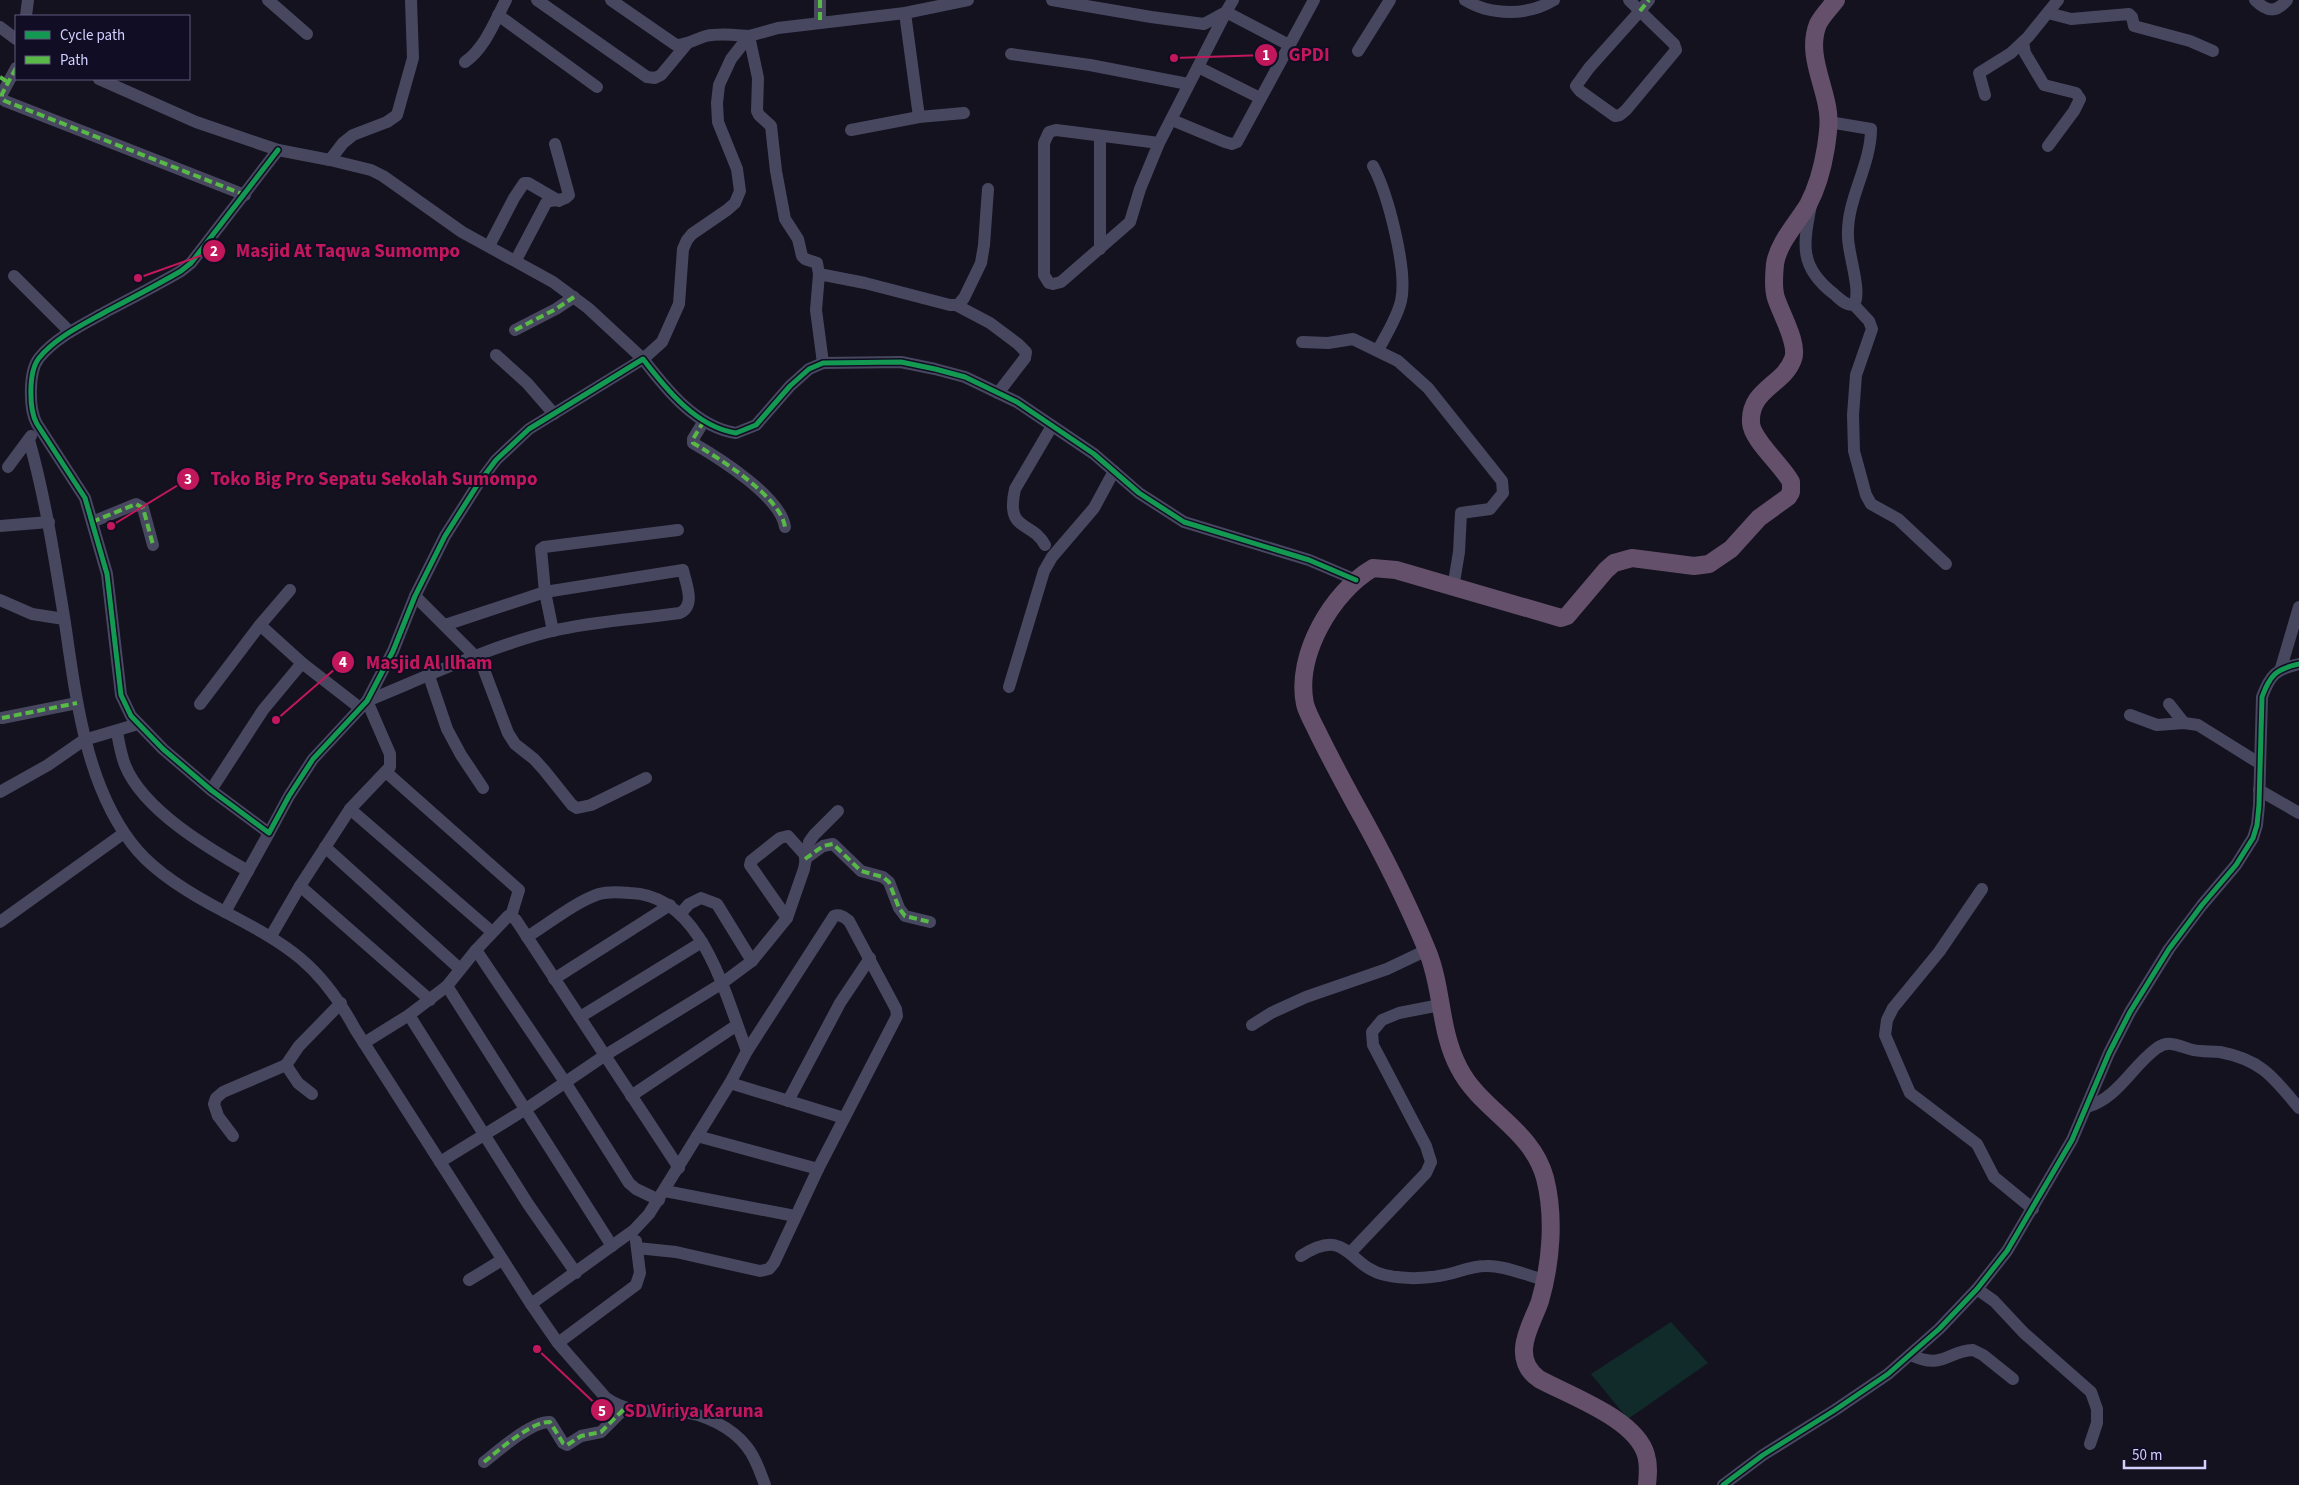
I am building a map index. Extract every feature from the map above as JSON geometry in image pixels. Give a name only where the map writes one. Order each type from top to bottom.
[{"type":"highway","points":[[1647,1485],[1649,1468],[1646,1454],[1640,1441],[1631,1430],[1604,1413],[1539,1379],[1532,1374],[1526,1364],[1524,1342],[1545,1280],[1550,1242],[1548,1190],[1543,1171],[1523,1136],[1476,1092],[1459,1069],[1443,1027],[1439,989],[1427,950],[1389,864],[1328,754],[1305,704],[1304,688],[1307,657],[1326,616],[1340,597],[1356,580],[1373,568],[1386,568],[1551,616],[1564,618],[1606,570],[1614,564],[1632,558],[1694,566],[1709,564],[1731,548],[1759,518],[1788,497],[1791,492],[1791,482],[1752,431],[1751,416],[1752,408],[1758,397],[1786,370],[1794,358],[1793,344],[1775,296],[1775,264],[1780,249],[1813,195],[1826,149],[1829,122],[1827,106],[1817,69],[1814,42],[1819,22],[1836,0]]},
{"type":"street","points":[[26,15],[28,0]]},
{"type":"street","points":[[268,0],[307,34]]},
{"type":"street","points":[[330,160],[343,143],[353,135],[387,122],[397,115],[413,58],[411,0]]},
{"type":"street","points":[[466,62],[474,56],[482,44],[506,0]]},
{"type":"street","points":[[537,0],[647,77],[655,78],[661,75],[686,45],[704,36],[725,34],[749,36],[778,28],[905,13],[968,0]]},
{"type":"street","points":[[611,0],[667,41],[676,45],[686,45]]},
{"type":"street","points":[[820,0],[820,23]]},
{"type":"street","points":[[1052,0],[1150,17],[1204,24],[1226,12]]},
{"type":"street","points":[[1158,143],[1056,130],[1049,132],[1044,143],[1044,275],[1049,283],[1061,282],[1130,222],[1140,189],[1158,143],[1172,120],[1188,84],[1233,0]]},
{"type":"street","points":[[1172,120],[1232,144],[1237,142],[1314,0]]},
{"type":"street","points":[[1358,51],[1390,0]]},
{"type":"street","points":[[1465,0],[1481,8],[1523,12],[1535,10],[1554,0]]},
{"type":"street","points":[[1628,0],[1640,10],[1674,44],[1676,50],[1630,105],[1620,115],[1615,116],[1580,91],[1576,86],[1589,68],[1640,10],[1650,0]]},
{"type":"street","points":[[1985,95],[1979,72],[2005,57],[2023,42],[2058,0]]},
{"type":"street","points":[[2255,0],[2271,11],[2279,8],[2288,0]]},
{"type":"street","points":[[1226,12],[1289,45]]},
{"type":"street","points":[[905,13],[919,118]]},
{"type":"street","points":[[2048,13],[2071,19],[2129,14],[2132,17],[2133,25],[2136,27],[2190,41],[2213,51]]},
{"type":"street","points":[[498,15],[597,87]]},
{"type":"street","points":[[0,27],[15,38]]},
{"type":"street","points":[[749,36],[758,78],[758,113],[771,126],[782,208],[789,226],[800,242],[802,256],[817,263],[819,274],[816,310],[823,363]]},
{"type":"street","points":[[224,912],[289,796],[313,759],[363,704],[393,651],[415,596],[445,536],[478,484],[512,443],[528,429],[642,359],[662,342],[679,304],[683,249],[687,240],[692,234],[735,203],[740,191],[738,169],[718,122],[717,103],[719,85],[731,59],[749,36]]},
{"type":"street","points":[[2023,42],[2028,58],[2044,85],[2076,94],[2080,99],[2074,111],[2048,146]]},
{"type":"street","points":[[1011,54],[1090,65],[1188,84]]},
{"type":"street","points":[[1198,67],[1260,98]]},
{"type":"street","points":[[15,69],[4,80],[2,98],[5,101],[245,195]]},
{"type":"street","points":[[101,80],[196,122],[278,150],[371,170],[383,176],[462,232],[554,282],[618,334],[675,397],[704,421],[728,432],[745,431],[756,425],[790,386],[809,369],[823,363],[901,362],[965,377],[1017,402],[1094,454],[1139,493],[1184,522],[1309,560],[1356,580]]},
{"type":"street","points":[[851,130],[919,118],[964,113]]},
{"type":"street","points":[[1829,122],[1871,129],[1849,224],[1849,251],[1856,295],[1854,305]]},
{"type":"street","points":[[1100,136],[1100,249]]},
{"type":"street","points":[[516,260],[546,203],[565,199],[570,193],[555,144]]},
{"type":"street","points":[[269,833],[211,790],[163,750],[131,716],[121,695],[107,574],[86,498],[32,414],[32,375],[38,359],[70,332],[191,264],[278,150]]},
{"type":"street","points":[[1373,166],[1381,183],[1392,220],[1402,286],[1400,304],[1378,350]]},
{"type":"street","points":[[489,246],[524,183],[528,183],[558,200]]},
{"type":"street","points":[[956,305],[964,298],[980,263],[984,245],[988,189]]},
{"type":"street","points":[[1813,195],[1804,240],[1805,256],[1816,277],[1823,285],[1846,304],[1854,305],[1865,316],[1872,329],[1856,375],[1853,415],[1854,451],[1866,495],[1871,504],[1898,519],[1946,564]]},
{"type":"street","points":[[819,274],[956,305],[986,320],[1026,352],[1025,358],[998,393]]},
{"type":"street","points":[[14,276],[70,332]]},
{"type":"street","points":[[515,330],[556,309],[574,297]]},
{"type":"street","points":[[1302,342],[1328,343],[1354,339],[1398,361],[1421,380],[1503,482],[1502,496],[1490,509],[1461,513],[1459,552],[1453,588]]},
{"type":"street","points":[[496,355],[527,383],[554,414]]},
{"type":"street","points":[[704,421],[693,439],[693,444],[736,472],[771,502],[784,518],[785,527]]},
{"type":"street","points":[[8,467],[29,440],[37,424]]},
{"type":"street","points":[[1045,545],[1040,538],[1015,519],[1013,500],[1014,489],[1052,426]]},
{"type":"street","points":[[29,440],[48,522],[84,740],[107,801],[124,833],[148,862],[192,893],[271,936],[307,963],[341,1003],[364,1043],[531,1304],[558,1343],[606,1398],[625,1408],[642,1412],[683,1412],[708,1419],[729,1431],[747,1446],[758,1463],[765,1485]]},
{"type":"street","points":[[1009,687],[1044,571],[1052,557],[1094,508],[1114,471]]},
{"type":"street","points":[[92,522],[136,504],[143,508],[154,545]]},
{"type":"street","points":[[0,526],[48,522]]},
{"type":"street","points":[[553,631],[540,553],[544,547],[678,530]]},
{"type":"street","points":[[363,704],[476,655],[553,631],[680,613],[686,610],[689,603],[683,570],[545,592],[445,625]]},
{"type":"street","points":[[200,704],[260,625],[290,590]]},
{"type":"street","points":[[415,596],[476,655],[485,668],[508,733],[515,744],[544,770],[572,805],[577,808],[590,805],[646,778]]},
{"type":"street","points":[[0,600],[32,614],[64,619]]},
{"type":"street","points":[[1723,1485],[1763,1455],[1888,1374],[1939,1329],[1977,1288],[2007,1251],[2072,1140],[2108,1053],[2130,1012],[2169,949],[2246,852],[2257,825],[2262,697],[2267,683],[2282,668],[2299,607]]},
{"type":"street","points":[[260,625],[302,663],[363,704],[390,754],[391,761],[386,772],[350,809],[300,886],[271,936]]},
{"type":"street","points":[[211,790],[263,710],[302,663]]},
{"type":"street","points":[[2282,668],[2299,664]]},
{"type":"street","points":[[429,676],[448,729],[461,755],[484,788]]},
{"type":"street","points":[[2,718],[77,703]]},
{"type":"street","points":[[2169,704],[2184,723]]},
{"type":"street","points":[[2130,715],[2149,724],[2184,723],[2204,727],[2230,746],[2259,763]]},
{"type":"street","points":[[0,792],[48,765],[84,740],[117,732],[138,724]]},
{"type":"street","points":[[117,732],[125,766],[147,798],[192,837],[248,871]]},
{"type":"street","points":[[386,772],[519,890],[511,916]]},
{"type":"street","points":[[2259,790],[2299,813]]},
{"type":"street","points":[[350,809],[492,932]]},
{"type":"street","points":[[440,1162],[526,1109],[604,1056],[721,984],[752,961],[787,918],[814,835],[838,811]]},
{"type":"street","points":[[0,922],[124,833]]},
{"type":"street","points":[[787,918],[750,865],[751,861],[780,838],[788,836],[806,857]]},
{"type":"street","points":[[806,857],[823,846],[833,844],[861,871],[883,877],[889,882],[899,908],[905,916],[930,922]]},
{"type":"street","points":[[325,847],[460,969]]},
{"type":"street","points":[[300,886],[430,1000]]},
{"type":"street","points":[[1982,889],[1939,952],[1893,1008],[1887,1020],[1886,1035],[1910,1093],[1977,1144],[1994,1177],[2032,1208]]},
{"type":"street","points":[[527,937],[601,893],[647,894],[670,905],[681,912],[702,942],[721,984],[747,1051]]},
{"type":"street","points":[[681,912],[689,904],[701,898],[717,904],[752,961]]},
{"type":"street","points":[[554,979],[670,905]]},
{"type":"street","points":[[364,1043],[430,1000],[447,986],[492,932],[508,916],[511,916]]},
{"type":"street","points":[[511,916],[516,920],[678,1168]]},
{"type":"street","points":[[531,1304],[576,1273],[645,1220],[730,1083],[747,1051],[834,916],[841,916],[848,921],[870,958],[896,1009],[897,1016],[818,1169],[774,1263],[765,1270],[676,1252],[637,1248]]},
{"type":"street","points":[[580,1017],[702,942]]},
{"type":"street","points":[[476,950],[565,1082],[629,1183],[636,1189],[662,1195],[795,1216]]},
{"type":"street","points":[[1252,1025],[1271,1013],[1306,997],[1387,969],[1427,950]]},
{"type":"street","points":[[788,1101],[840,1003],[870,958]]},
{"type":"street","points":[[447,986],[612,1246]]},
{"type":"street","points":[[233,1136],[218,1116],[214,1104],[216,1098],[223,1092],[286,1065],[299,1046],[341,1003]]},
{"type":"street","points":[[1350,1253],[1426,1174],[1430,1162],[1426,1146],[1373,1045],[1372,1032],[1382,1020],[1399,1013],[1440,1005]]},
{"type":"street","points":[[409,1014],[528,1204],[576,1273]]},
{"type":"street","points":[[631,1096],[737,1025]]},
{"type":"street","points":[[2086,1107],[2106,1099],[2150,1054],[2162,1045],[2177,1044],[2192,1049],[2219,1052],[2249,1060],[2272,1076],[2299,1108]]},
{"type":"street","points":[[286,1065],[298,1083],[312,1094]]},
{"type":"street","points":[[730,1083],[844,1118]]},
{"type":"street","points":[[697,1136],[818,1169]]},
{"type":"street","points":[[558,1343],[636,1284],[640,1273],[634,1230]]},
{"type":"street","points":[[1301,1256],[1314,1248],[1333,1244],[1350,1253],[1381,1275],[1424,1279],[1487,1266],[1499,1267],[1545,1280]]},
{"type":"street","points":[[469,1280],[502,1260]]},
{"type":"street","points":[[1977,1288],[1994,1301],[2024,1333],[2091,1392],[2098,1409],[2090,1444]]},
{"type":"street","points":[[1911,1355],[1919,1359],[1939,1361],[1973,1350],[1983,1355],[2013,1379]]},
{"type":"street","points":[[484,1462],[510,1442],[544,1422],[550,1422],[564,1443],[568,1445],[582,1436],[601,1432],[625,1408]]},
{"type":"green space","points":[[1671,1322],[1708,1363],[1628,1419],[1591,1374]]},
{"type":"marked path","points":[[820,0],[820,23]]},
{"type":"marked path","points":[[1640,11],[1649,0]]},
{"type":"marked path","points":[[15,70],[2,94],[2,98],[5,101],[245,195]]},
{"type":"marked path","points":[[0,77],[9,83]]},
{"type":"marked path","points":[[515,330],[556,309],[574,297]]},
{"type":"marked path","points":[[704,421],[693,439],[693,443],[718,458],[761,491],[773,503],[781,515],[785,527]]},
{"type":"marked path","points":[[92,522],[136,504],[143,508],[153,545]]},
{"type":"marked path","points":[[2,718],[77,703]]},
{"type":"marked path","points":[[805,859],[823,846],[833,844],[861,871],[883,877],[889,882],[899,908],[905,916],[930,922]]},
{"type":"marked path","points":[[484,1462],[516,1437],[534,1426],[550,1422],[563,1443],[567,1445],[581,1436],[601,1432],[625,1408]]},
{"type":"cycle path","points":[[278,150],[191,263],[181,271],[62,337],[39,358],[35,364],[31,381],[31,401],[34,418],[85,498],[107,574],[121,695],[131,716],[163,749],[211,790],[269,833],[289,796],[313,759],[367,701],[393,651],[415,596],[445,536],[478,484],[496,460],[529,429],[643,359],[672,394],[695,415],[721,429],[736,433],[756,425],[790,386],[809,369],[823,363],[901,362],[965,377],[1017,402],[1094,454],[1139,493],[1184,522],[1309,560],[1356,580]]},
{"type":"cycle path","points":[[1723,1485],[1763,1455],[1888,1374],[1939,1329],[1977,1289],[2007,1251],[2072,1140],[2109,1053],[2130,1012],[2169,949],[2202,905],[2236,865],[2253,838],[2257,825],[2259,805],[2262,697],[2268,683],[2275,674],[2285,668],[2299,664]]},
{"type":"place","name":"GPDI","points":[[1174,58]]},
{"type":"place","name":"Masjid At Taqwa Sumompo","points":[[138,278]]},
{"type":"place","name":"Toko Big Pro Sepatu Sekolah Sumompo","points":[[111,526]]},
{"type":"place","name":"Masjid Al Ilham","points":[[276,720]]},
{"type":"place","name":"SD Viriya Karuna","points":[[537,1349]]}]
